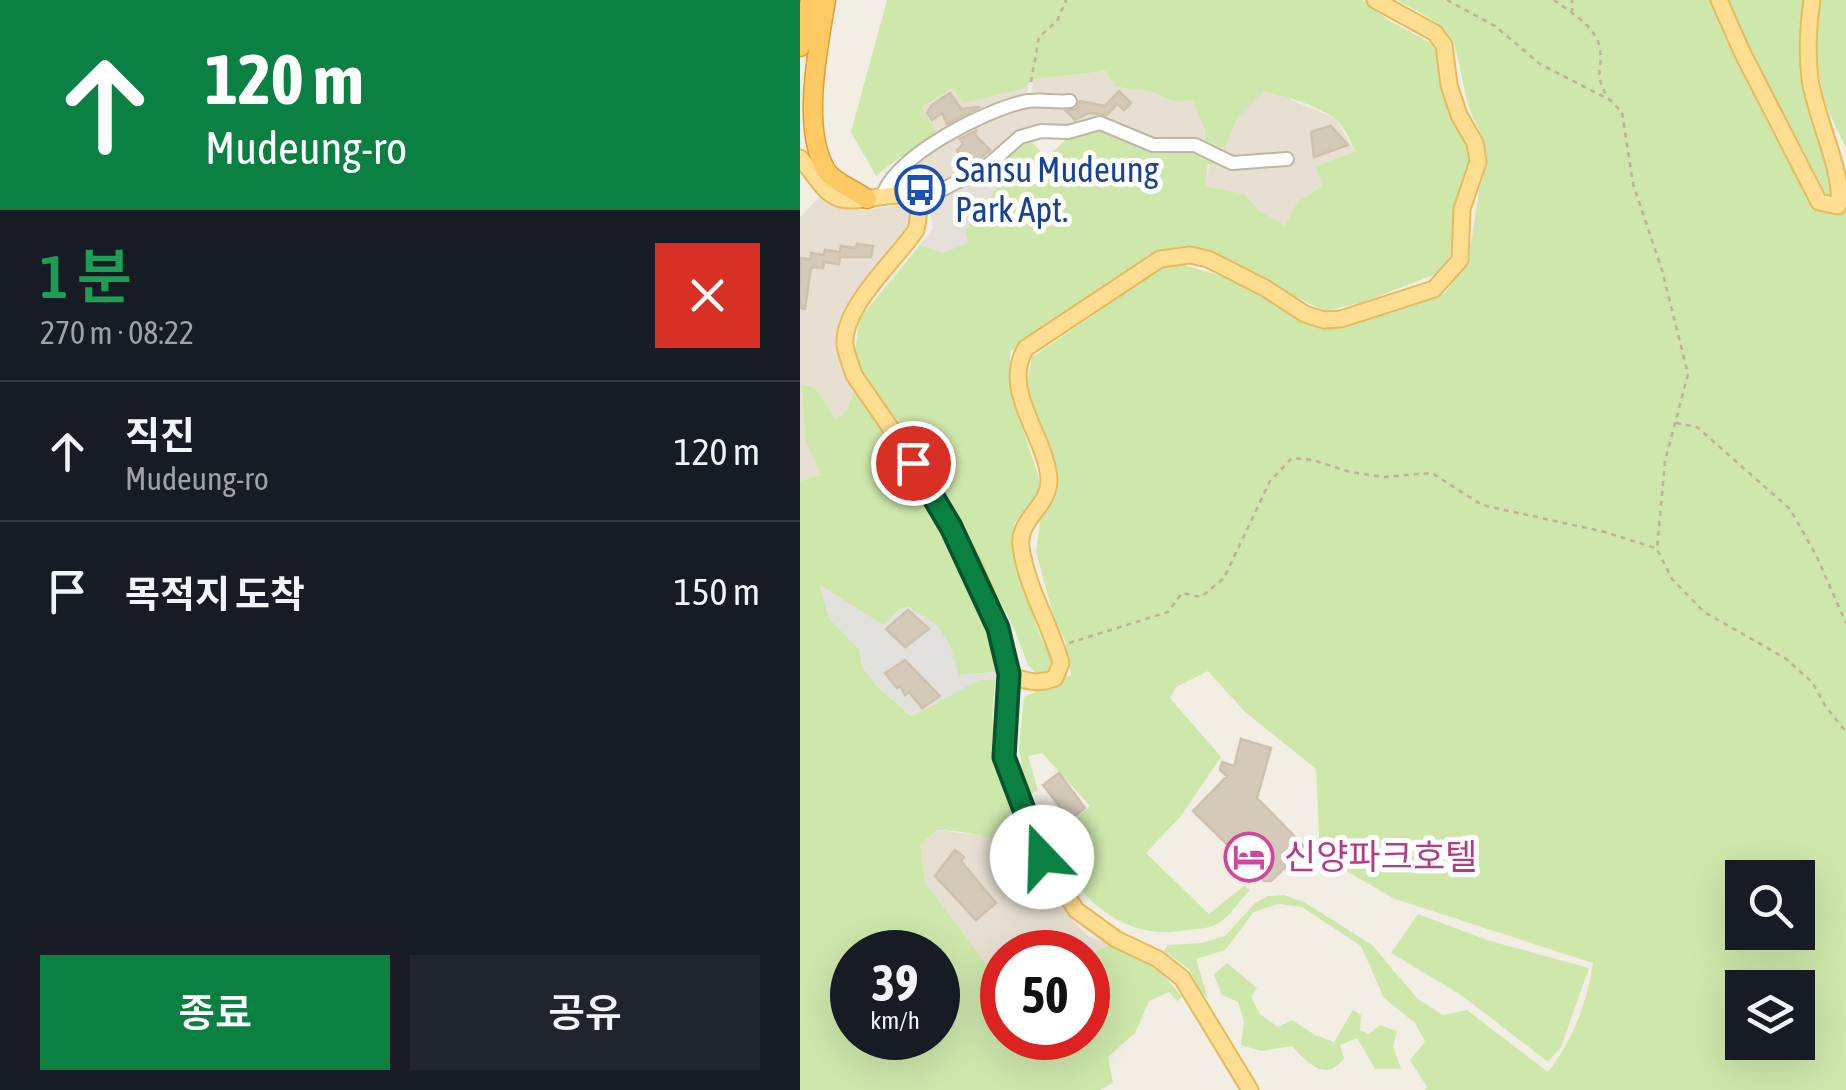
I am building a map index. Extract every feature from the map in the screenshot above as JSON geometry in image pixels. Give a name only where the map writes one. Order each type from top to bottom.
[{"type":"highway","points":[[800,47],[810,0]]},
{"type":"highway","points":[[826,0],[809,123],[816,151],[828,174],[874,198]]},
{"type":"main road","points":[[1009,674],[1027,682],[1045,682],[1055,678],[1061,663],[1028,582],[1020,541],[1024,526],[1044,500],[1049,485],[1020,388],[1018,360],[1026,348],[1160,259],[1190,255],[1208,259],[1305,314],[1324,320],[1341,319],[1434,289],[1460,260],[1462,209],[1478,162],[1475,143],[1449,85],[1444,45],[1436,33],[1375,0]]},
{"type":"main road","points":[[1719,0],[1819,202],[1838,206],[1845,196],[1844,167],[1830,143],[1810,80],[1808,22],[1812,0]]},
{"type":"main road","points":[[800,158],[831,194],[851,200],[904,195],[917,203],[920,216],[916,230],[851,316],[846,333],[847,354],[854,375],[929,487],[978,580],[998,628],[1009,674],[1004,757],[1042,857],[1076,910],[1116,939],[1158,959],[1182,978],[1250,1090]]},
{"type":"street","points":[[1028,100],[1032,82]]},
{"type":"street","points":[[874,198],[894,173],[932,144],[1000,108],[1028,100],[1070,101]]},
{"type":"street","points":[[917,203],[987,166],[1020,137],[1042,131],[1068,132],[1100,123],[1153,145],[1195,145],[1232,162],[1287,159]]},
{"type":"path","points":[[1032,82],[1040,37],[1057,22],[1066,0]]},
{"type":"path","points":[[1447,0],[1495,26],[1540,64],[1610,100]]},
{"type":"path","points":[[1554,0],[1587,25],[1599,46],[1598,82],[1622,112],[1633,184],[1662,270],[1688,374],[1665,461],[1657,549],[1672,579],[1704,612],[1785,658],[1812,682],[1846,732]]},
{"type":"path","points":[[1572,0],[1572,14]]},
{"type":"path","points":[[1676,423],[1697,426],[1790,508],[1846,623]]},
{"type":"path","points":[[1056,647],[1168,612],[1182,593],[1201,597],[1224,578],[1270,481],[1292,458],[1384,477],[1432,473],[1482,505],[1604,532],[1657,549]]},
{"type":"shaded area","points":[[1107,71],[1116,87],[1148,91],[1176,102],[1192,99],[1205,130],[1204,145],[1041,127],[927,194],[908,184],[891,184],[933,146],[1031,99],[1033,79]]},
{"type":"shaded area","points":[[1029,81],[1027,99],[939,136],[922,108],[953,88]]},
{"type":"shaded area","points":[[1262,92],[1284,94],[1335,118],[1355,152],[1322,186],[1297,202],[1285,227],[1244,195],[1204,186],[1214,149],[1225,146],[1238,117]]},
{"type":"shaded area","points":[[994,167],[1001,177],[965,230],[969,243],[942,253],[920,245],[933,228],[928,202]]},
{"type":"shaded area","points":[[820,196],[841,209],[897,205],[909,212],[909,226],[854,292],[838,328],[838,352],[855,387],[847,410],[836,419],[814,388],[802,386],[805,439],[822,475],[800,481],[800,217]]},
{"type":"shaded area","points":[[819,584],[883,625],[900,609],[909,607],[938,626],[950,645],[959,675],[996,672],[996,680],[979,680],[912,716],[877,686],[862,665],[860,650],[829,618]]},
{"type":"shaded area","points":[[937,830],[993,837],[1030,851],[1034,868],[1082,930],[980,930],[980,956],[925,882],[920,845]]},
{"type":"green space","points":[[887,0],[1362,0],[1388,20],[1431,43],[1439,56],[1445,96],[1471,158],[1457,203],[1455,247],[1441,272],[1364,302],[1325,311],[1207,249],[1182,246],[1154,253],[1011,351],[1012,388],[1042,494],[1014,523],[1017,560],[1037,628],[1056,668],[1046,673],[1036,673],[1028,665],[957,515],[892,413],[854,364],[859,319],[920,245],[942,253],[968,243],[965,230],[998,186],[1001,177],[994,167],[1020,142],[1029,139],[1046,158],[1071,135],[1100,127],[1204,152],[1223,165],[1208,164],[1205,186],[1244,194],[1260,211],[1285,226],[1297,202],[1322,186],[1316,166],[1355,152],[1333,117],[1299,101],[1263,92],[1238,117],[1225,147],[1214,149],[1204,145],[1205,130],[1192,100],[1176,102],[1148,91],[1116,87],[1106,71],[1034,79],[1022,89],[964,103],[952,88],[922,108],[939,136],[906,158],[900,157],[876,176],[851,132]]},
{"type":"green space","points":[[1397,0],[1710,0],[1791,166],[1821,212],[1839,215],[1846,211],[1846,1090],[1425,1090],[1427,1087],[1410,1060],[1425,1042],[1415,1023],[1384,998],[1361,946],[1302,907],[1278,904],[1254,912],[1225,950],[1196,959],[1208,999],[1198,989],[1189,969],[1164,951],[1168,945],[1202,943],[1225,936],[1255,903],[1268,896],[1284,895],[1304,902],[1372,945],[1418,999],[1443,1015],[1467,1010],[1548,1072],[1578,1020],[1593,963],[1395,899],[1320,856],[1316,769],[1245,712],[1208,671],[1176,687],[1170,698],[1221,757],[1181,816],[1146,853],[1209,914],[1244,886],[1250,890],[1214,926],[1164,932],[1144,930],[1108,914],[1079,887],[1055,853],[1072,848],[1067,827],[1090,806],[1042,753],[1028,756],[1038,790],[1027,796],[1019,749],[1024,697],[1071,675],[1065,640],[1055,622],[1036,552],[1041,514],[1052,490],[1026,388],[1032,357],[1165,266],[1184,265],[1218,275],[1254,289],[1307,324],[1331,327],[1444,294],[1468,263],[1485,151],[1469,107],[1455,48],[1434,21]]},
{"type":"green space","points":[[1728,0],[1808,0],[1802,69],[1840,167],[1832,199],[1820,189],[1761,78]]},
{"type":"green space","points":[[1820,0],[1846,0],[1846,148],[1825,104],[1816,59]]},
{"type":"green space","points":[[802,385],[814,387],[836,419],[847,410],[855,387],[941,523],[975,596],[987,634],[996,672],[959,675],[938,630],[909,607],[900,609],[883,625],[820,586],[829,618],[860,650],[862,666],[877,686],[911,716],[979,680],[996,680],[993,725],[999,767],[1030,851],[984,836],[937,830],[920,845],[925,882],[980,956],[980,1060],[1109,1060],[1113,1083],[1100,1090],[800,1090],[800,481],[821,475],[805,439]]},
{"type":"green space","points":[[1418,914],[1487,940],[1589,968],[1561,1047],[1548,1062],[1461,995],[1391,953]]},
{"type":"green space","points":[[1111,944],[1156,966],[1182,997],[1177,1001],[1169,992],[1149,1001],[1135,1033],[1110,1055]]},
{"type":"green space","points":[[1227,963],[1257,988],[1251,997],[1260,1014],[1278,1027],[1292,1020],[1334,1042],[1353,1010],[1361,1015],[1360,1030],[1369,1034],[1380,1025],[1397,1031],[1393,1046],[1401,1069],[1375,1069],[1357,1038],[1340,1045],[1344,1058],[1337,1066],[1324,1070],[1310,1064],[1292,1046],[1261,1051],[1241,1045],[1244,1021],[1238,1002],[1222,995],[1214,974]]},
{"type":"building","points":[[1119,91],[1131,103],[1124,110],[1117,104],[1107,115],[1089,113],[1075,120],[1066,111],[1076,109],[1080,101],[1105,106]]},
{"type":"building","points":[[950,93],[961,109],[980,107],[947,124],[942,113],[932,120],[927,113],[932,105]]},
{"type":"building","points":[[1331,126],[1348,145],[1314,157],[1311,132]]},
{"type":"building","points":[[977,130],[974,134],[990,150],[963,165],[957,150],[963,144],[960,139]]},
{"type":"building","points":[[857,244],[873,246],[871,257],[840,257],[839,264],[824,262],[823,268],[811,267],[805,309],[800,308],[800,258],[811,259],[811,253],[824,255],[825,250],[840,252],[841,246],[856,248]]},
{"type":"building","points":[[908,610],[929,629],[905,647],[886,629]]},
{"type":"building","points":[[905,660],[940,696],[922,708],[885,673]]},
{"type":"building","points":[[1241,739],[1271,748],[1257,798],[1303,845],[1303,850],[1271,881],[1264,881],[1193,811],[1227,776],[1220,770],[1222,762],[1234,766]]},
{"type":"building","points":[[1059,773],[1085,808],[1070,820],[1043,785]]},
{"type":"building","points":[[955,850],[996,903],[976,920],[935,876]]},
{"type":"place","name":"Sansu Mudeung Park Apt.","points":[[920,190]]},
{"type":"place","name":"신양파크호텔","points":[[1249,857]]},
{"type":"route","points":[[913,463],[951,527],[998,628],[1009,674],[1004,757],[1042,857]]}]
